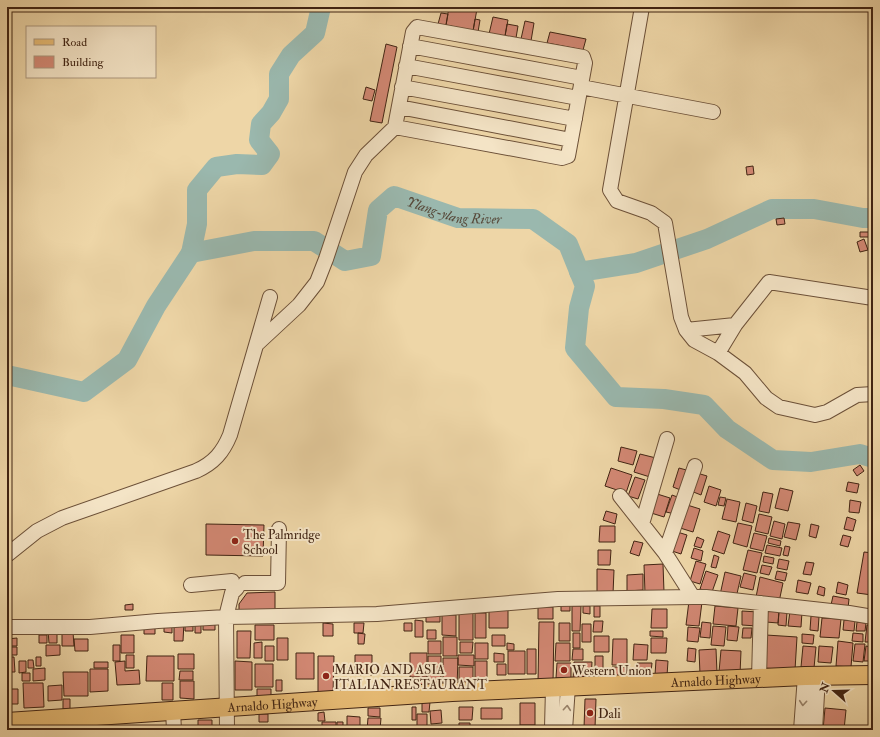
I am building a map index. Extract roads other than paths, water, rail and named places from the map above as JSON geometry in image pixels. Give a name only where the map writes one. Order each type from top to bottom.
[{"type":"main road","name":"Arnaldo Highway","points":[[7,722],[452,692],[759,678],[873,676]]},
{"type":"street","points":[[642,7],[625,95],[610,190],[617,201],[651,213],[666,223],[680,317],[686,330],[694,340],[718,353],[745,373],[766,398],[779,407],[815,415],[827,412],[857,395],[873,394]]},
{"type":"street","points":[[256,345],[306,297],[317,282],[351,181],[357,168],[366,155],[395,128],[413,30],[419,27],[580,56],[585,61],[568,154],[564,158],[395,128]]},
{"type":"street","points":[[410,46],[580,88]]},
{"type":"street","points":[[406,66],[580,88],[713,112]]},
{"type":"street","points":[[402,87],[575,119]]},
{"type":"street","points":[[399,108],[571,140]]},
{"type":"street","points":[[718,353],[735,325],[770,282],[873,298]]},
{"type":"street","points":[[7,555],[37,531],[62,518],[196,471],[211,463],[225,447],[230,435],[270,296]]},
{"type":"street","points":[[686,330],[735,325]]},
{"type":"street","points":[[642,524],[667,439]]},
{"type":"street","points":[[665,553],[695,466]]},
{"type":"street","points":[[620,496],[665,553],[693,597]]},
{"type":"street","points":[[191,585],[278,583],[279,529]]},
{"type":"street","points":[[228,730],[226,617],[232,593],[238,584]]},
{"type":"street","points":[[7,627],[90,627],[226,617],[377,614],[558,599],[693,597],[761,603],[873,617]]},
{"type":"street","points":[[759,678],[761,603]]},
{"type":"street","points":[[801,730],[812,676]]},
{"type":"street","points":[[812,676],[815,730]]},
{"type":"street","points":[[553,730],[552,715],[561,687]]},
{"type":"street","points":[[561,687],[565,730]]},
{"type":"street","points":[[173,711],[174,730]]},
{"type":"waterway","points":[[191,253],[197,224],[197,190],[216,167],[237,164],[262,165],[270,154],[259,140],[261,124],[271,113],[279,99],[279,74],[291,55],[315,33],[321,7]]},
{"type":"waterway","name":"Ylang-ylang River","points":[[7,375],[84,392],[127,360],[156,306],[191,253],[254,241],[314,241],[345,261],[371,256],[378,210],[394,196],[458,218],[533,219],[568,244],[585,286],[579,308],[575,348],[616,397],[664,399],[704,405],[727,429],[773,460],[811,462],[860,454],[873,458]]},
{"type":"waterway","points":[[579,272],[636,263],[707,239],[772,209],[814,209],[863,218],[873,218]]},
{"type":"place","name":"The Palmridge School","points":[[235,541]]},
{"type":"place","name":"Western Union","points":[[564,670]]},
{"type":"place","name":"MARIO AND ASIA ITALIAN RESTAURANT","points":[[326,676]]},
{"type":"place","name":"Dali","points":[[590,713]]}]
